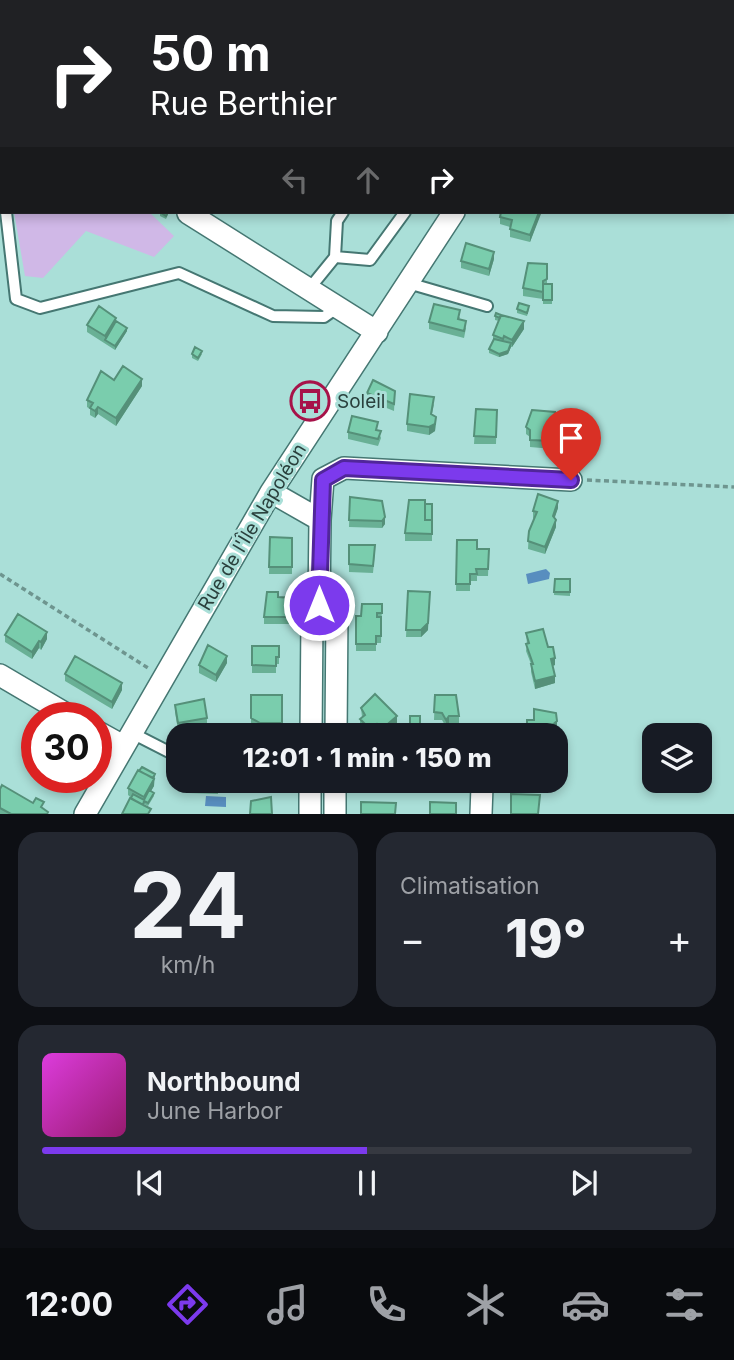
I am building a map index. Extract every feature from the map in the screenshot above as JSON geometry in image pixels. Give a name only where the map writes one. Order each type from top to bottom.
[{"type":"street","points":[[192,214],[377,332]]},
{"type":"street","name":"Rue de l'Île Napoléon","points":[[85,814],[271,492],[453,214]]},
{"type":"street","points":[[311,723],[313,617],[319,605],[323,480],[344,468],[571,480]]},
{"type":"street","points":[[271,492],[320,520]]},
{"type":"street","points":[[319,605],[337,611],[336,723]]},
{"type":"street","points":[[0,675],[46,702]]},
{"type":"street","points":[[112,735],[127,739]]},
{"type":"street","points":[[310,793],[310,814]]},
{"type":"street","points":[[335,793],[335,814]]},
{"type":"street","points":[[481,814],[482,793]]},
{"type":"lane","points":[[6,214],[16,299],[40,307],[179,273],[273,316],[324,317],[338,307]]},
{"type":"lane","points":[[309,289],[335,257],[337,221],[342,214]]},
{"type":"lane","points":[[335,257],[370,260],[404,214]]},
{"type":"lane","points":[[408,283],[486,306]]},
{"type":"lane","points":[[127,739],[166,752]]},
{"type":"path","points":[[571,480],[734,487]]},
{"type":"path","points":[[0,574],[162,677]]},
{"type":"shaded area","points":[[14,214],[151,214],[174,236],[154,257],[86,231],[43,278],[25,276]]},
{"type":"water","points":[[546,569],[550,573],[549,579],[528,584],[526,574]]},
{"type":"water","points":[[206,796],[226,797],[226,807],[205,806]]},
{"type":"building","points":[[501,214],[538,214],[530,235],[510,229],[512,220],[500,217]]},
{"type":"building","points":[[466,243],[494,252],[489,269],[461,261]]},
{"type":"building","points":[[528,263],[547,264],[547,279],[543,281],[543,292],[523,288]]},
{"type":"building","points":[[543,284],[552,284],[552,300],[543,300]]},
{"type":"building","points":[[519,303],[529,306],[527,313],[517,309]]},
{"type":"building","points":[[434,304],[460,310],[458,319],[466,321],[464,331],[429,322]]},
{"type":"building","points":[[99,306],[116,318],[105,336],[87,325]]},
{"type":"building","points":[[501,315],[524,321],[512,340],[493,335]]},
{"type":"building","points":[[116,321],[127,328],[115,346],[105,340]]},
{"type":"building","points":[[494,339],[511,343],[508,351],[499,354],[489,349]]},
{"type":"building","points":[[195,347],[202,351],[198,358],[192,354]]},
{"type":"building","points":[[123,366],[142,379],[116,418],[98,407],[95,411],[90,408],[93,403],[87,400],[101,371],[114,380]]},
{"type":"building","points":[[373,380],[395,391],[394,404],[367,393]]},
{"type":"building","points":[[410,394],[434,397],[431,414],[436,417],[435,424],[429,427],[407,424]]},
{"type":"building","points":[[476,409],[497,410],[496,437],[474,436]]},
{"type":"building","points":[[532,410],[555,412],[553,441],[530,440],[530,430],[526,427]]},
{"type":"building","points":[[352,416],[378,422],[376,430],[381,431],[378,439],[348,432]]},
{"type":"building","points":[[538,494],[558,501],[553,516],[556,520],[545,547],[528,541],[537,512],[533,511]]},
{"type":"building","points":[[350,497],[382,501],[385,517],[382,521],[349,520]]},
{"type":"building","points":[[409,500],[425,500],[425,520],[432,520],[432,534],[405,533]]},
{"type":"building","points":[[425,504],[432,504],[432,520],[425,520]]},
{"type":"building","points":[[270,537],[292,538],[292,567],[269,567]]},
{"type":"building","points":[[457,540],[477,540],[477,549],[489,549],[488,569],[476,569],[477,574],[470,574],[470,584],[456,584]]},
{"type":"building","points":[[349,545],[375,545],[373,566],[349,564]]},
{"type":"building","points":[[555,579],[570,579],[570,592],[554,592]]},
{"type":"building","points":[[408,591],[430,592],[428,623],[421,630],[406,630]]},
{"type":"building","points":[[267,592],[278,592],[278,597],[293,598],[293,617],[264,617]]},
{"type":"building","points":[[362,604],[382,604],[382,613],[377,613],[377,617],[381,617],[381,636],[376,636],[376,644],[356,644],[356,616],[361,616]]},
{"type":"building","points":[[18,614],[47,632],[32,652],[5,635]]},
{"type":"building","points":[[543,629],[548,647],[553,647],[555,658],[551,659],[555,676],[535,681],[526,633]]},
{"type":"building","points":[[208,645],[227,656],[216,675],[199,665]]},
{"type":"building","points":[[252,646],[279,646],[276,666],[252,665]]},
{"type":"building","points":[[75,656],[122,683],[112,702],[65,674]]},
{"type":"building","points":[[375,694],[397,716],[389,723],[364,723],[360,719],[365,715],[361,708]]},
{"type":"building","points":[[251,695],[282,695],[282,723],[260,723],[251,718]]},
{"type":"building","points":[[435,695],[456,695],[459,716],[449,716],[446,720],[442,713],[434,712]]},
{"type":"building","points":[[204,699],[207,718],[178,723],[175,705]]},
{"type":"building","points":[[534,709],[556,713],[555,723],[527,723],[527,720],[534,720]]},
{"type":"building","points":[[410,716],[420,716],[420,723],[410,723]]},
{"type":"building","points":[[142,767],[155,774],[153,778],[139,771]]},
{"type":"building","points":[[138,770],[154,779],[144,797],[128,788]]},
{"type":"building","points":[[2,785],[33,803],[36,798],[44,802],[41,807],[47,814],[11,814],[0,808]]},
{"type":"building","points":[[149,790],[154,793],[148,803],[144,801],[143,805],[131,798],[133,794],[144,800]]},
{"type":"building","points":[[511,794],[540,795],[538,814],[511,814]]},
{"type":"building","points":[[271,797],[272,814],[250,814],[251,801]]},
{"type":"building","points":[[130,798],[151,809],[148,814],[122,814]]},
{"type":"building","points":[[361,802],[396,803],[395,814],[361,814]]},
{"type":"building","points":[[430,802],[456,803],[456,814],[430,814]]},
{"type":"place","name":"Soleil","points":[[310,401]]},
{"type":"route","points":[[319,605],[323,480],[344,468],[571,480]]}]
